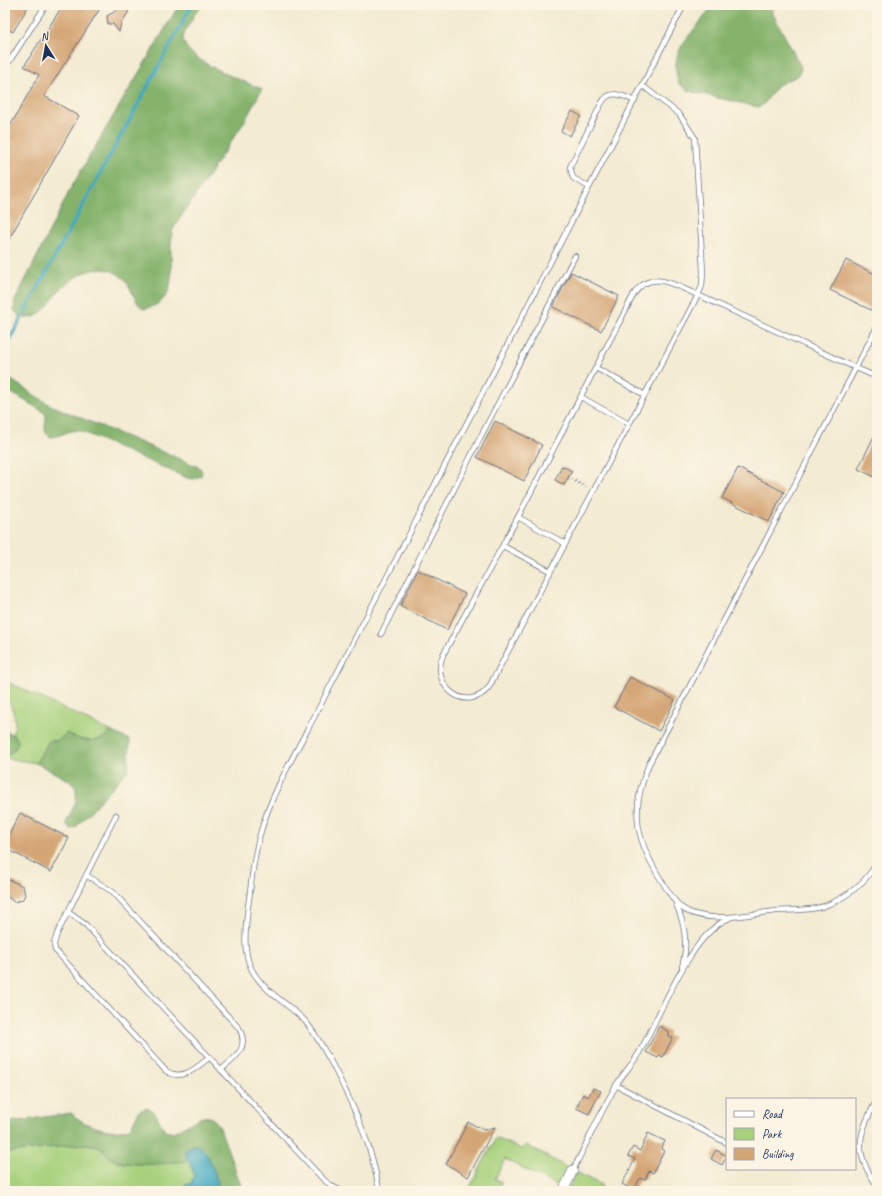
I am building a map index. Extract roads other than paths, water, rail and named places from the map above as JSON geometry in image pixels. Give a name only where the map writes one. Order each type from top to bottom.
[{"type":"street","points":[[563,1191],[573,1170]]},
{"type":"lane","points":[[5,68],[46,5]]},
{"type":"lane","points":[[370,1191],[379,1190],[374,1159],[345,1089],[321,1044],[304,1020],[260,981],[249,963],[246,944],[246,924],[258,842],[268,809],[684,5]]},
{"type":"lane","points":[[642,86],[679,114],[695,138],[703,277],[698,295],[486,690],[474,697],[462,698],[446,689],[440,672],[441,660],[503,546],[634,294],[643,284],[651,280],[662,280],[698,295],[877,377]]},
{"type":"lane","points":[[589,187],[573,178],[570,167],[600,104],[605,97],[614,94],[621,95],[635,101]]},
{"type":"lane","points":[[382,634],[483,432],[575,256]]},
{"type":"lane","points":[[877,326],[856,368],[827,419],[794,487],[649,764],[640,787],[637,811],[640,838],[656,872],[682,908],[692,913],[708,916],[736,915],[823,906],[840,898],[857,886],[870,874],[877,862]]},
{"type":"lane","points":[[596,368],[645,395]]},
{"type":"lane","points":[[581,397],[629,424]]},
{"type":"lane","points":[[518,517],[564,544]]},
{"type":"lane","points":[[503,546],[550,571]]},
{"type":"lane","points":[[116,815],[56,937],[54,948],[56,953],[163,1069],[172,1074],[184,1075],[210,1057]]},
{"type":"lane","points":[[86,875],[113,892],[239,1028],[243,1042],[241,1051],[221,1070]]},
{"type":"lane","points":[[673,897],[681,916],[686,942],[685,955],[680,974]]},
{"type":"lane","points":[[68,912],[86,924],[323,1179],[331,1186],[342,1191]]},
{"type":"lane","points":[[573,1170],[616,1085],[637,1056],[680,974],[696,948],[710,931],[722,921],[736,915]]},
{"type":"lane","points":[[616,1085],[726,1142]]},
{"type":"lane","points":[[877,1100],[861,1135],[862,1160],[877,1185]]},
{"type":"lane","points":[[856,1135],[861,1135]]},
{"type":"water","points":[[194,1145],[199,1146],[208,1156],[220,1191],[186,1191],[185,1185],[190,1184],[194,1176],[185,1151]]},
{"type":"waterway","points":[[5,348],[192,5]]}]
